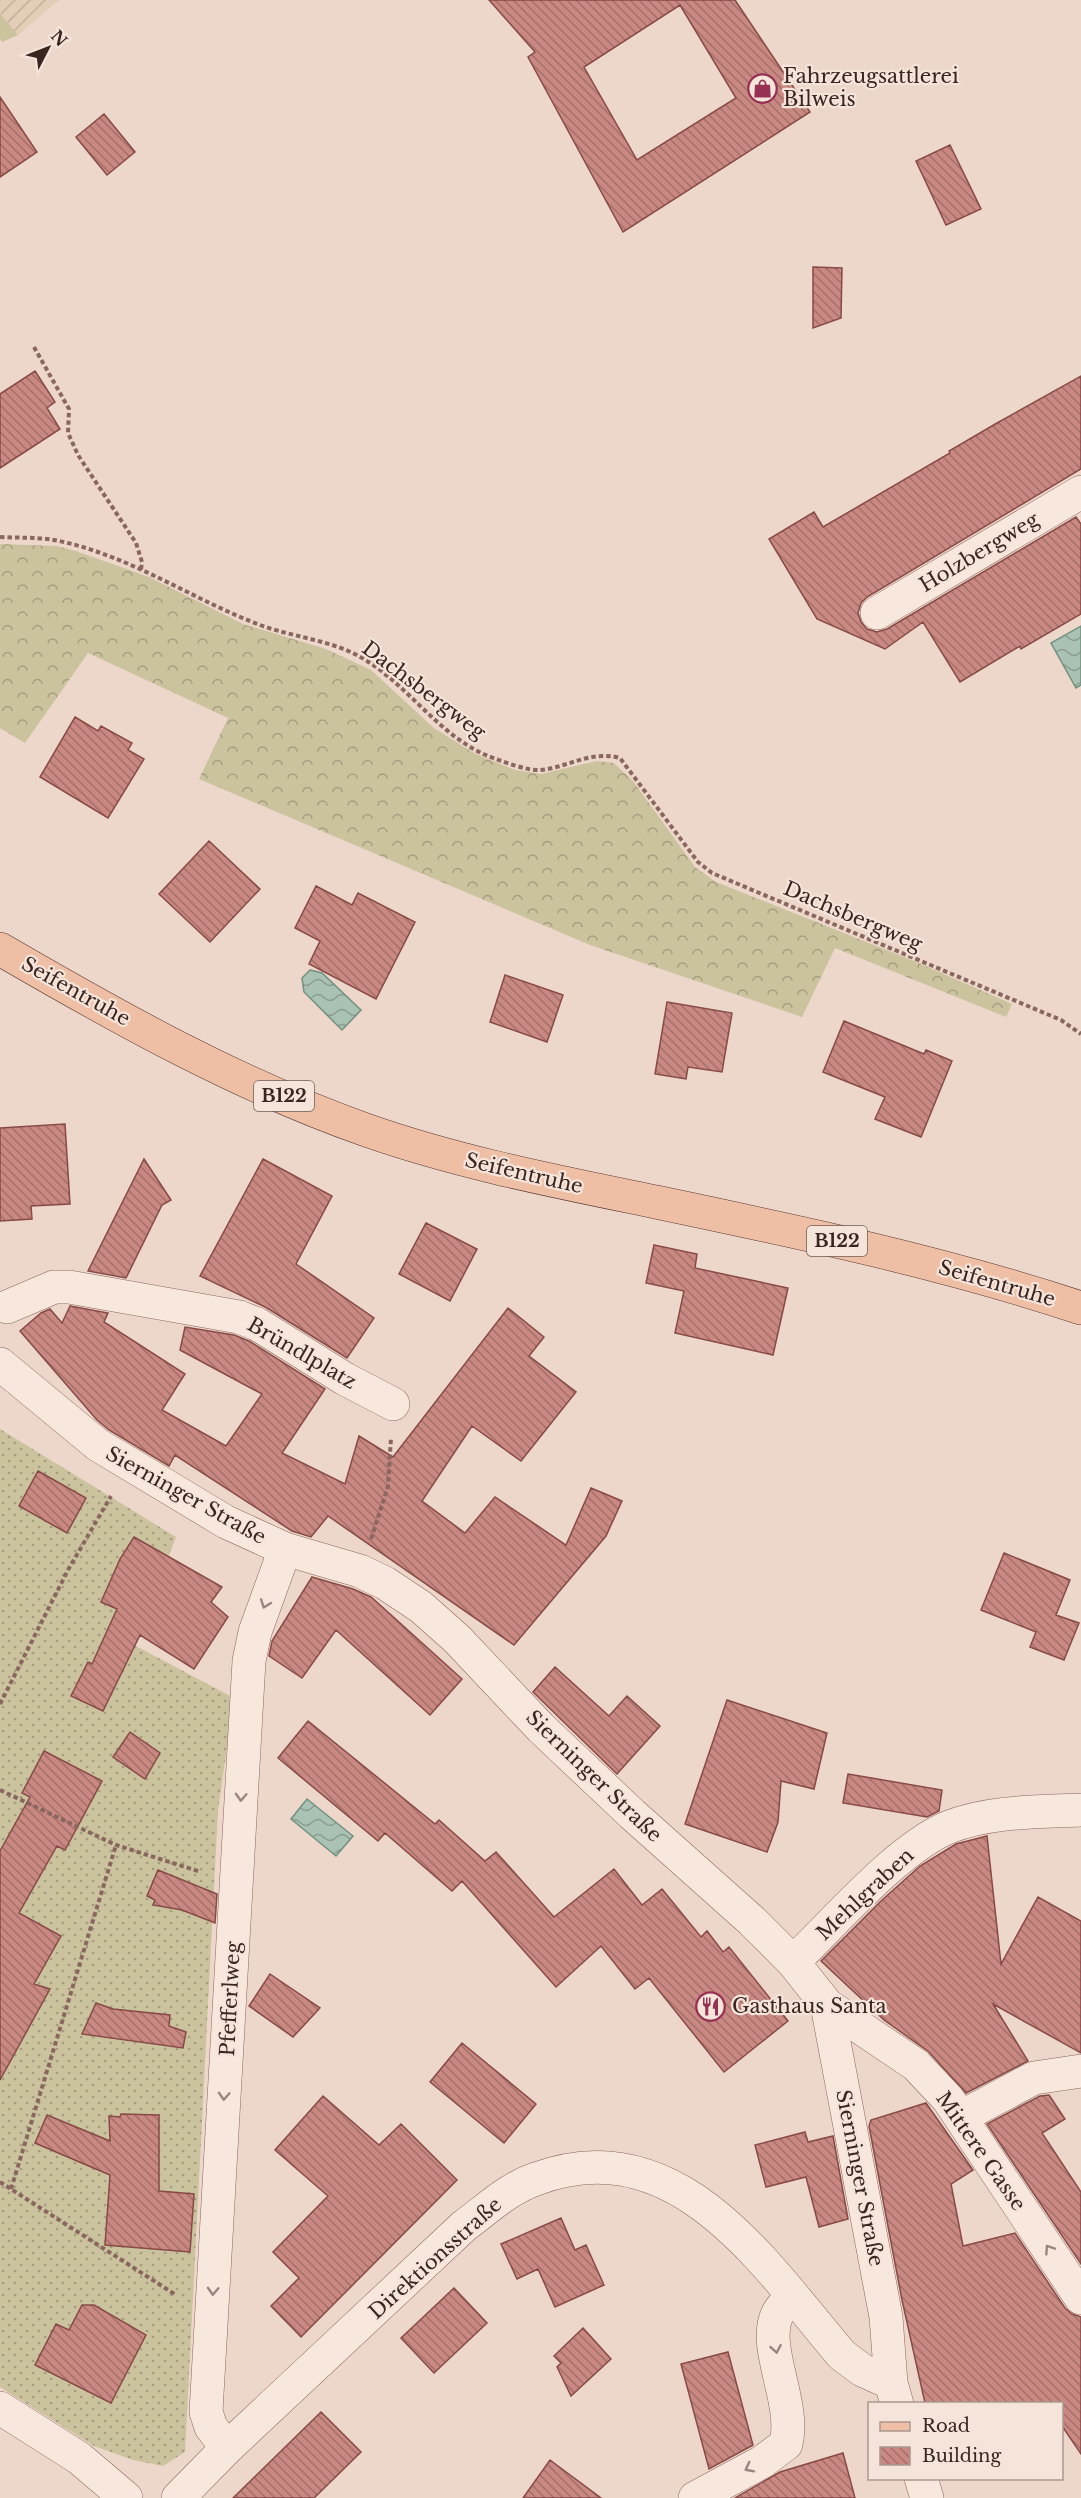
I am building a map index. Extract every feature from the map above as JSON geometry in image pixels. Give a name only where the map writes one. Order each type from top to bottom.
[{"type":"main road","name":"Seifentruhe","points":[[0,948],[76,993],[230,1074],[366,1130],[490,1167],[922,1261],[1081,1308]]},
{"type":"street","name":"Holzbergweg","points":[[877,613],[1081,492]]},
{"type":"street","name":"Bründlplatz","points":[[2,1309],[54,1287],[69,1287],[239,1317],[257,1324],[345,1379],[393,1404]]},
{"type":"street","name":"Sierninger Straße","points":[[0,1364],[99,1445],[226,1522],[285,1549],[360,1571],[385,1583],[422,1607],[457,1639],[558,1744],[632,1814],[752,1921],[793,1962],[827,2005],[886,2317],[894,2393]]},
{"type":"street","name":"Pfefferlweg","points":[[226,2448],[211,2427],[206,2412],[249,1661],[255,1632],[285,1549]]},
{"type":"street","name":"Mehlgraben","points":[[793,1962],[894,1864],[923,1841],[949,1827],[977,1819],[1081,1810]]},
{"type":"street","name":"Mittere Gasse","points":[[827,2005],[916,2065],[954,2108],[1081,2298]]},
{"type":"street","points":[[954,2108],[1034,2078],[1081,2071]]},
{"type":"street","name":"Direktionsstraße","points":[[178,2498],[226,2448],[464,2226],[503,2196],[536,2179],[573,2169],[614,2169],[647,2176],[682,2190],[714,2211],[743,2238],[842,2355],[894,2393]]},
{"type":"street","points":[[695,2498],[762,2462],[786,2444],[789,2430],[788,2405],[773,2331],[777,2314],[791,2296]]},
{"type":"street","points":[[0,2408],[79,2458],[126,2498]]},
{"type":"street","points":[[922,2480],[927,2498]]},
{"type":"path","points":[[34,347],[69,409],[68,433],[78,455],[136,543],[141,570]]},
{"type":"path","name":"Dachsbergweg","points":[[0,537],[55,540],[141,570],[232,614],[263,626],[328,643],[368,661],[442,726],[488,756],[539,770],[597,755],[620,758],[698,862],[712,873],[1061,1020],[1081,1034]]},
{"type":"path","points":[[360,1571],[388,1486],[393,1404]]},
{"type":"path","points":[[0,1704],[68,1570],[129,1465]]},
{"type":"path","points":[[0,1790],[116,1845],[237,1883]]},
{"type":"path","points":[[11,2189],[116,1845]]},
{"type":"path","points":[[0,2182],[178,2297],[212,2312]]},
{"type":"shaded area","points":[[0,0],[59,0],[18,35],[0,14]]},
{"type":"green space","points":[[0,14],[18,35],[2,42],[0,39]]},
{"type":"green space","points":[[0,544],[57,546],[76,551],[149,577],[243,624],[326,649],[371,670],[434,728],[474,753],[515,770],[541,774],[597,761],[614,763],[633,781],[695,867],[716,882],[919,963],[1012,1004],[1006,1017],[835,948],[802,1017],[590,945],[199,779],[228,718],[88,653],[25,743],[0,728]]},
{"type":"green space","points":[[0,1429],[176,1537],[134,1645],[234,1698],[218,1810],[185,2452],[163,2466],[133,2460],[94,2446],[0,2387]]},
{"type":"water","points":[[1081,626],[1081,685],[1076,688],[1051,643]]},
{"type":"water","points":[[310,970],[322,973],[361,1010],[342,1030],[304,992],[302,978]]},
{"type":"water","points":[[307,1799],[353,1836],[336,1856],[291,1819]]},
{"type":"building","points":[[489,0],[735,0],[810,112],[623,232],[528,57],[535,52]],"holes":[[[680,5],[736,98],[637,160],[584,67]]]},
{"type":"building","points":[[0,97],[37,152],[0,177]]},
{"type":"building","points":[[104,114],[135,152],[107,175],[76,137]]},
{"type":"building","points":[[950,145],[981,209],[946,225],[916,161]]},
{"type":"building","points":[[813,267],[842,268],[841,318],[813,328]]},
{"type":"building","points":[[35,371],[55,402],[47,408],[60,429],[0,468],[0,394]]},
{"type":"building","points":[[1081,376],[1081,469],[867,597],[861,603],[858,613],[867,629],[877,632],[887,629],[1076,517],[1081,524],[1081,614],[1021,649],[1020,646],[960,682],[923,622],[885,649],[817,619],[769,539],[814,512],[823,527],[950,453],[949,451]]},
{"type":"building","points":[[75,717],[98,731],[101,726],[132,743],[128,750],[144,759],[108,818],[40,777]]},
{"type":"building","points":[[209,841],[260,889],[210,942],[159,894]]},
{"type":"building","points":[[316,886],[352,905],[358,893],[415,922],[376,999],[309,964],[320,941],[295,928]]},
{"type":"building","points":[[505,975],[563,995],[547,1042],[490,1022]]},
{"type":"building","points":[[667,1002],[732,1013],[722,1072],[688,1067],[686,1079],[655,1074]]},
{"type":"building","points":[[844,1021],[924,1054],[926,1050],[952,1061],[921,1137],[875,1119],[885,1097],[823,1072]]},
{"type":"building","points":[[65,1124],[70,1204],[31,1206],[32,1219],[0,1221],[0,1128]]},
{"type":"building","points":[[144,1159],[171,1200],[162,1205],[126,1278],[88,1271]]},
{"type":"building","points":[[263,1159],[332,1196],[296,1264],[374,1318],[347,1358],[267,1308],[200,1276]]},
{"type":"building","points":[[426,1223],[477,1249],[450,1301],[399,1274]]},
{"type":"building","points":[[654,1245],[697,1254],[695,1268],[788,1288],[773,1355],[675,1333],[684,1291],[646,1283]]},
{"type":"building","points":[[70,1306],[108,1313],[104,1322],[185,1374],[162,1410],[226,1446],[262,1394],[180,1350],[185,1327],[234,1335],[249,1341],[325,1389],[282,1453],[345,1484],[359,1436],[393,1457],[508,1308],[544,1337],[529,1356],[576,1392],[521,1461],[472,1426],[422,1501],[465,1533],[495,1497],[566,1545],[591,1488],[622,1501],[606,1536],[514,1645],[328,1516],[311,1537],[292,1531],[175,1455],[169,1466],[109,1430],[97,1420],[20,1331],[41,1313],[50,1309],[62,1323]]},
{"type":"building","points":[[38,1471],[86,1498],[67,1533],[19,1506]]},
{"type":"building","points":[[134,1537],[222,1587],[211,1602],[228,1617],[194,1669],[140,1635],[103,1711],[71,1696],[88,1662],[92,1664],[117,1609],[101,1602],[120,1559]]},
{"type":"building","points":[[1004,1553],[1070,1580],[1056,1615],[1079,1623],[1064,1660],[1030,1647],[1036,1632],[981,1610]]},
{"type":"building","points":[[312,1577],[371,1597],[462,1679],[430,1715],[336,1630],[302,1678],[269,1656],[272,1641]]},
{"type":"building","points":[[555,1667],[609,1716],[627,1696],[660,1726],[617,1774],[533,1692]]},
{"type":"building","points":[[727,1700],[827,1733],[814,1789],[781,1781],[778,1822],[767,1852],[685,1824]]},
{"type":"building","points":[[308,1721],[435,1824],[439,1820],[485,1861],[496,1852],[554,1917],[614,1869],[642,1905],[662,1889],[701,1937],[707,1931],[723,1952],[729,1947],[788,2021],[724,2072],[649,1978],[635,1989],[601,1946],[556,1987],[462,1881],[452,1891],[385,1833],[378,1841],[278,1758]]},
{"type":"building","points":[[130,1732],[160,1753],[145,1779],[113,1757]]},
{"type":"building","points":[[44,1751],[102,1781],[65,1850],[57,1846],[19,1913],[61,1936],[34,1984],[50,1989],[0,2080],[0,1851],[30,1797],[22,1793]]},
{"type":"building","points":[[848,1774],[942,1790],[939,1811],[927,1817],[843,1803]]},
{"type":"building","points":[[987,1836],[1001,1964],[1038,1897],[1081,1921],[1081,2053],[993,2004],[1028,2061],[966,2093],[929,2052],[884,2020],[821,1961],[920,1866],[956,1844]]},
{"type":"building","points":[[158,1870],[217,1894],[215,1923],[182,1910],[153,1905],[155,1900],[147,1896]]},
{"type":"building","points":[[270,1974],[320,2008],[293,2037],[249,2006]]},
{"type":"building","points":[[96,2003],[113,2009],[170,2015],[169,2026],[186,2032],[183,2048],[82,2034]]},
{"type":"building","points":[[462,2043],[536,2104],[504,2143],[430,2082]]},
{"type":"building","points":[[1049,2095],[1065,2119],[1042,2133],[1081,2192],[1081,2264],[987,2124],[1040,2096]]},
{"type":"building","points":[[323,2096],[379,2145],[401,2124],[457,2180],[301,2337],[271,2306],[299,2278],[273,2252],[328,2196],[275,2150]]},
{"type":"building","points":[[926,2103],[973,2170],[951,2184],[963,2246],[1015,2233],[1065,2308],[1081,2317],[1081,2454],[1063,2427],[1063,2402],[925,2402],[902,2300],[869,2126],[871,2120]]},
{"type":"building","points":[[121,2114],[159,2115],[159,2191],[194,2194],[190,2252],[105,2245],[110,2175],[35,2143],[47,2115],[110,2141],[109,2116],[120,2117]]},
{"type":"building","points":[[805,2132],[808,2142],[833,2136],[848,2219],[819,2227],[806,2177],[766,2187],[755,2145]]},
{"type":"building","points":[[561,2218],[575,2250],[586,2245],[604,2285],[555,2307],[538,2269],[517,2279],[501,2244]]},
{"type":"building","points":[[454,2288],[487,2323],[434,2373],[401,2338]]},
{"type":"building","points":[[82,2305],[94,2305],[146,2335],[111,2403],[35,2365],[56,2324],[69,2330]]},
{"type":"building","points":[[583,2328],[611,2359],[571,2396],[557,2367],[561,2363],[554,2356]]},
{"type":"building","points":[[728,2352],[753,2445],[709,2469],[681,2364]]},
{"type":"building","points":[[321,2412],[361,2452],[314,2498],[233,2498]]},
{"type":"building","points":[[843,2453],[855,2498],[735,2498],[780,2472]]},
{"type":"building","points":[[550,2460],[601,2498],[523,2498]]},
{"type":"place","name":"Fahrzeugsattlerei Bilweis","points":[[762,88]]},
{"type":"place","name":"Gasthaus Santa","points":[[711,2006]]}]
